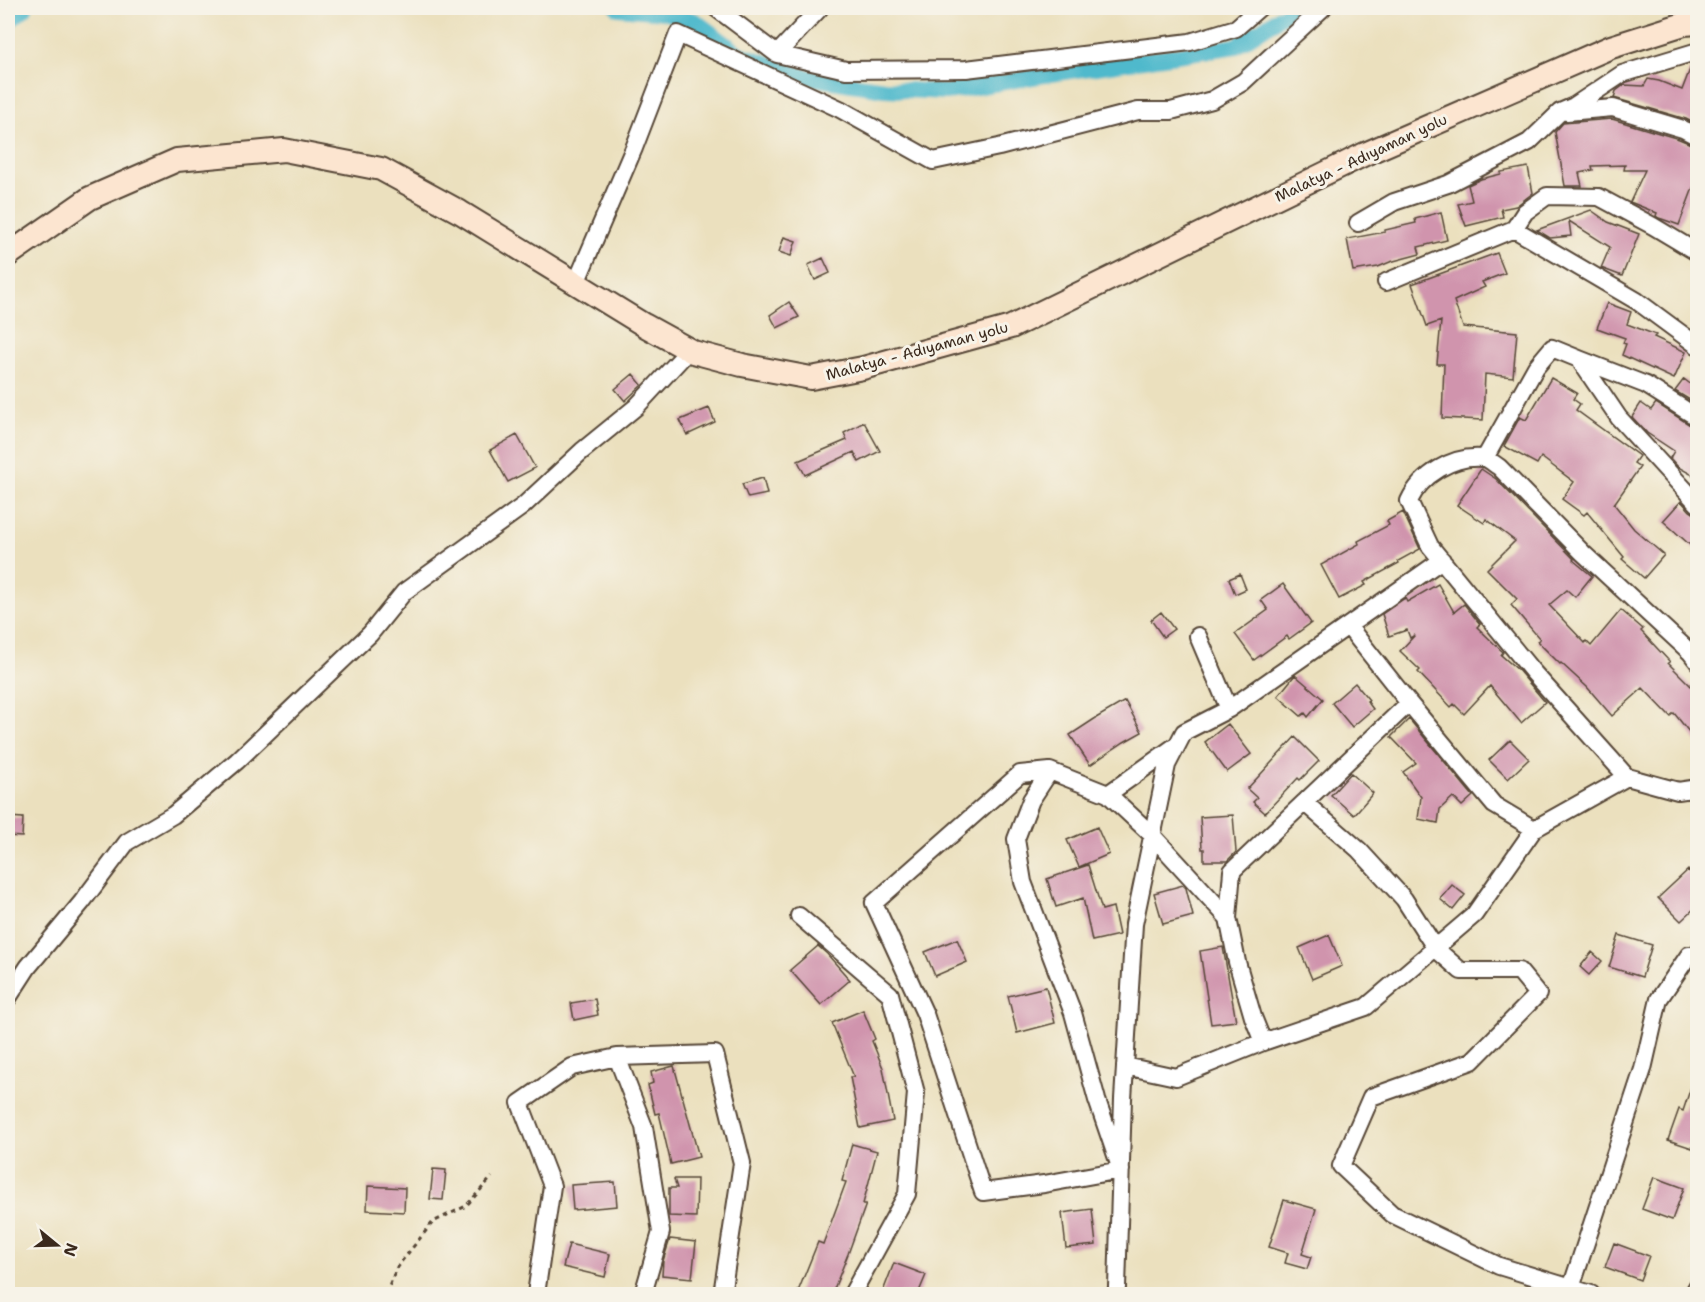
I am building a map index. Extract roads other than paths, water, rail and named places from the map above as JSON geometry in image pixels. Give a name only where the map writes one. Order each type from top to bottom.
[{"type":"main road","name":"Malatya - Adıyaman yolu","points":[[8,255],[90,198],[177,160],[284,150],[381,169],[460,212],[693,352],[811,378],[863,368],[1011,327],[1365,154],[1611,47],[1684,24],[1698,23]]},
{"type":"street","points":[[716,8],[777,54],[846,70],[966,69],[1191,42],[1236,27],[1259,8]]},
{"type":"street","points":[[777,54],[820,8]]},
{"type":"street","points":[[576,283],[634,148],[678,34],[840,109],[933,161],[999,147],[1138,111],[1171,111],[1212,100],[1243,82],[1323,8]]},
{"type":"street","points":[[1358,223],[1394,202],[1448,184],[1529,142],[1560,112],[1574,106],[1622,74],[1695,55]]},
{"type":"street","points":[[1560,112],[1613,108],[1683,129],[1698,137]]},
{"type":"street","points":[[1386,282],[1514,229],[1525,212],[1547,196],[1599,198],[1698,253]]},
{"type":"street","points":[[1514,229],[1637,301],[1698,346]]},
{"type":"street","points":[[1485,458],[1536,367],[1552,348],[1646,385],[1698,418]]},
{"type":"street","points":[[8,998],[28,967],[82,902],[127,842],[173,815],[237,761],[370,634],[404,592],[522,506],[582,451],[636,407],[689,350]]},
{"type":"street","points":[[1579,358],[1619,418],[1698,504]]},
{"type":"street","points":[[1698,662],[1583,553],[1499,467],[1485,458],[1452,461],[1425,479],[1414,490],[1409,501],[1430,546],[1533,672],[1627,777],[1678,791],[1698,788]]},
{"type":"street","points":[[1116,1294],[1125,1066],[1134,924],[1167,765],[1184,732],[1229,709],[1442,560]]},
{"type":"street","points":[[1348,626],[1494,805],[1534,829]]},
{"type":"street","points":[[1198,636],[1229,709]]},
{"type":"street","points":[[1263,1042],[1237,962],[1228,918],[1232,871],[1409,703]]},
{"type":"street","points":[[1108,794],[1177,745]]},
{"type":"street","points":[[1121,1170],[983,1192],[925,1014],[874,903],[1020,774],[1050,771],[1108,794],[1152,835],[1228,918]]},
{"type":"street","points":[[1050,771],[1031,800],[1016,839],[1023,882],[1073,1013],[1097,1100],[1121,1170]]},
{"type":"street","points":[[1125,1066],[1176,1077],[1263,1042],[1366,1006],[1474,915],[1534,829],[1627,777]]},
{"type":"street","points":[[1305,803],[1359,850],[1404,899],[1436,949],[1461,971],[1519,971],[1538,994],[1472,1061],[1371,1097],[1341,1166],[1392,1214],[1499,1266],[1591,1294]]},
{"type":"street","points":[[799,916],[890,994],[916,1093],[907,1194],[852,1294]]},
{"type":"street","points":[[1571,1288],[1643,1069],[1659,999],[1689,955],[1698,956]]},
{"type":"street","points":[[536,1294],[552,1186],[520,1103],[572,1067],[617,1057],[715,1054],[742,1163],[722,1294]]},
{"type":"street","points":[[617,1057],[644,1127],[661,1232],[643,1294]]},
{"type":"street","points":[[1693,1294],[1698,1285]]},
{"type":"waterway","points":[[8,22],[25,8]]},
{"type":"waterway","points":[[618,8],[665,12],[695,21],[738,53],[807,77],[884,89],[947,92],[1236,46],[1294,8]]}]
